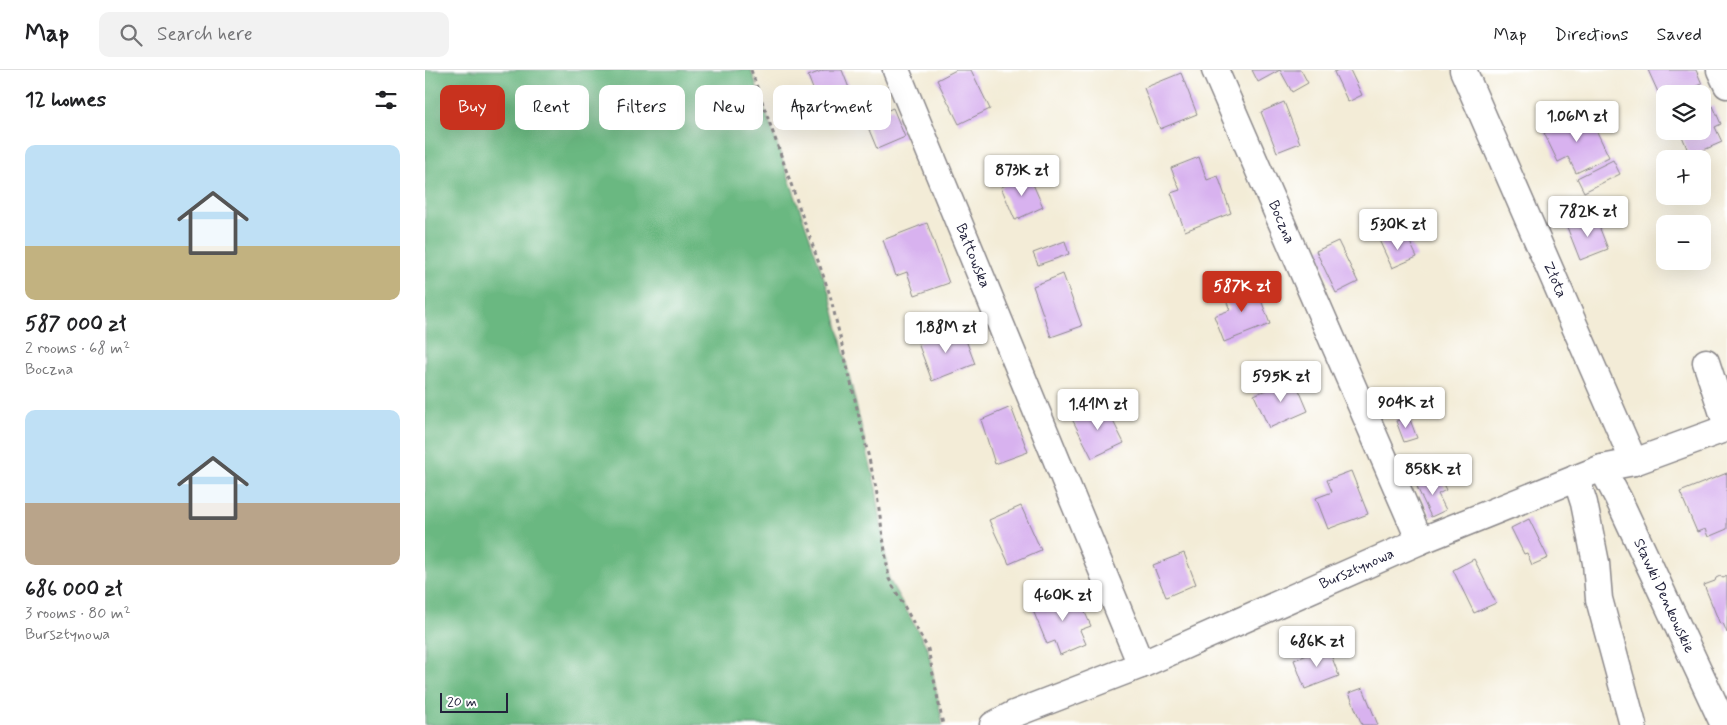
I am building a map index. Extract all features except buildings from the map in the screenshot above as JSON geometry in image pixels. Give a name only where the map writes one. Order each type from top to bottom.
[{"type":"street","name":"Bałtowska","points":[[896,70],[1141,666]]},
{"type":"street","name":"Boczna","points":[[1215,70],[1420,541]]},
{"type":"street","name":"Złota","points":[[1463,70],[1634,462]]},
{"type":"street","points":[[1720,70],[1727,85]]},
{"type":"street","points":[[1706,362],[1727,427]]},
{"type":"street","name":"Bursztynowa","points":[[993,725],[1014,714],[1141,666],[1420,541],[1602,468],[1634,462],[1727,427]]},
{"type":"street","name":"Stawki Denkowskie","points":[[1602,468],[1618,498],[1724,725]]},
{"type":"street","points":[[1576,478],[1585,503],[1596,563],[1599,599],[1633,725]]},
{"type":"path","points":[[751,70],[830,295],[875,488],[889,579],[928,649],[943,725]]},
{"type":"green space","points":[[425,70],[751,70],[756,85],[695,85],[695,130],[763,130],[763,104],[830,295],[876,488],[889,579],[928,649],[943,725],[425,725]]}]
